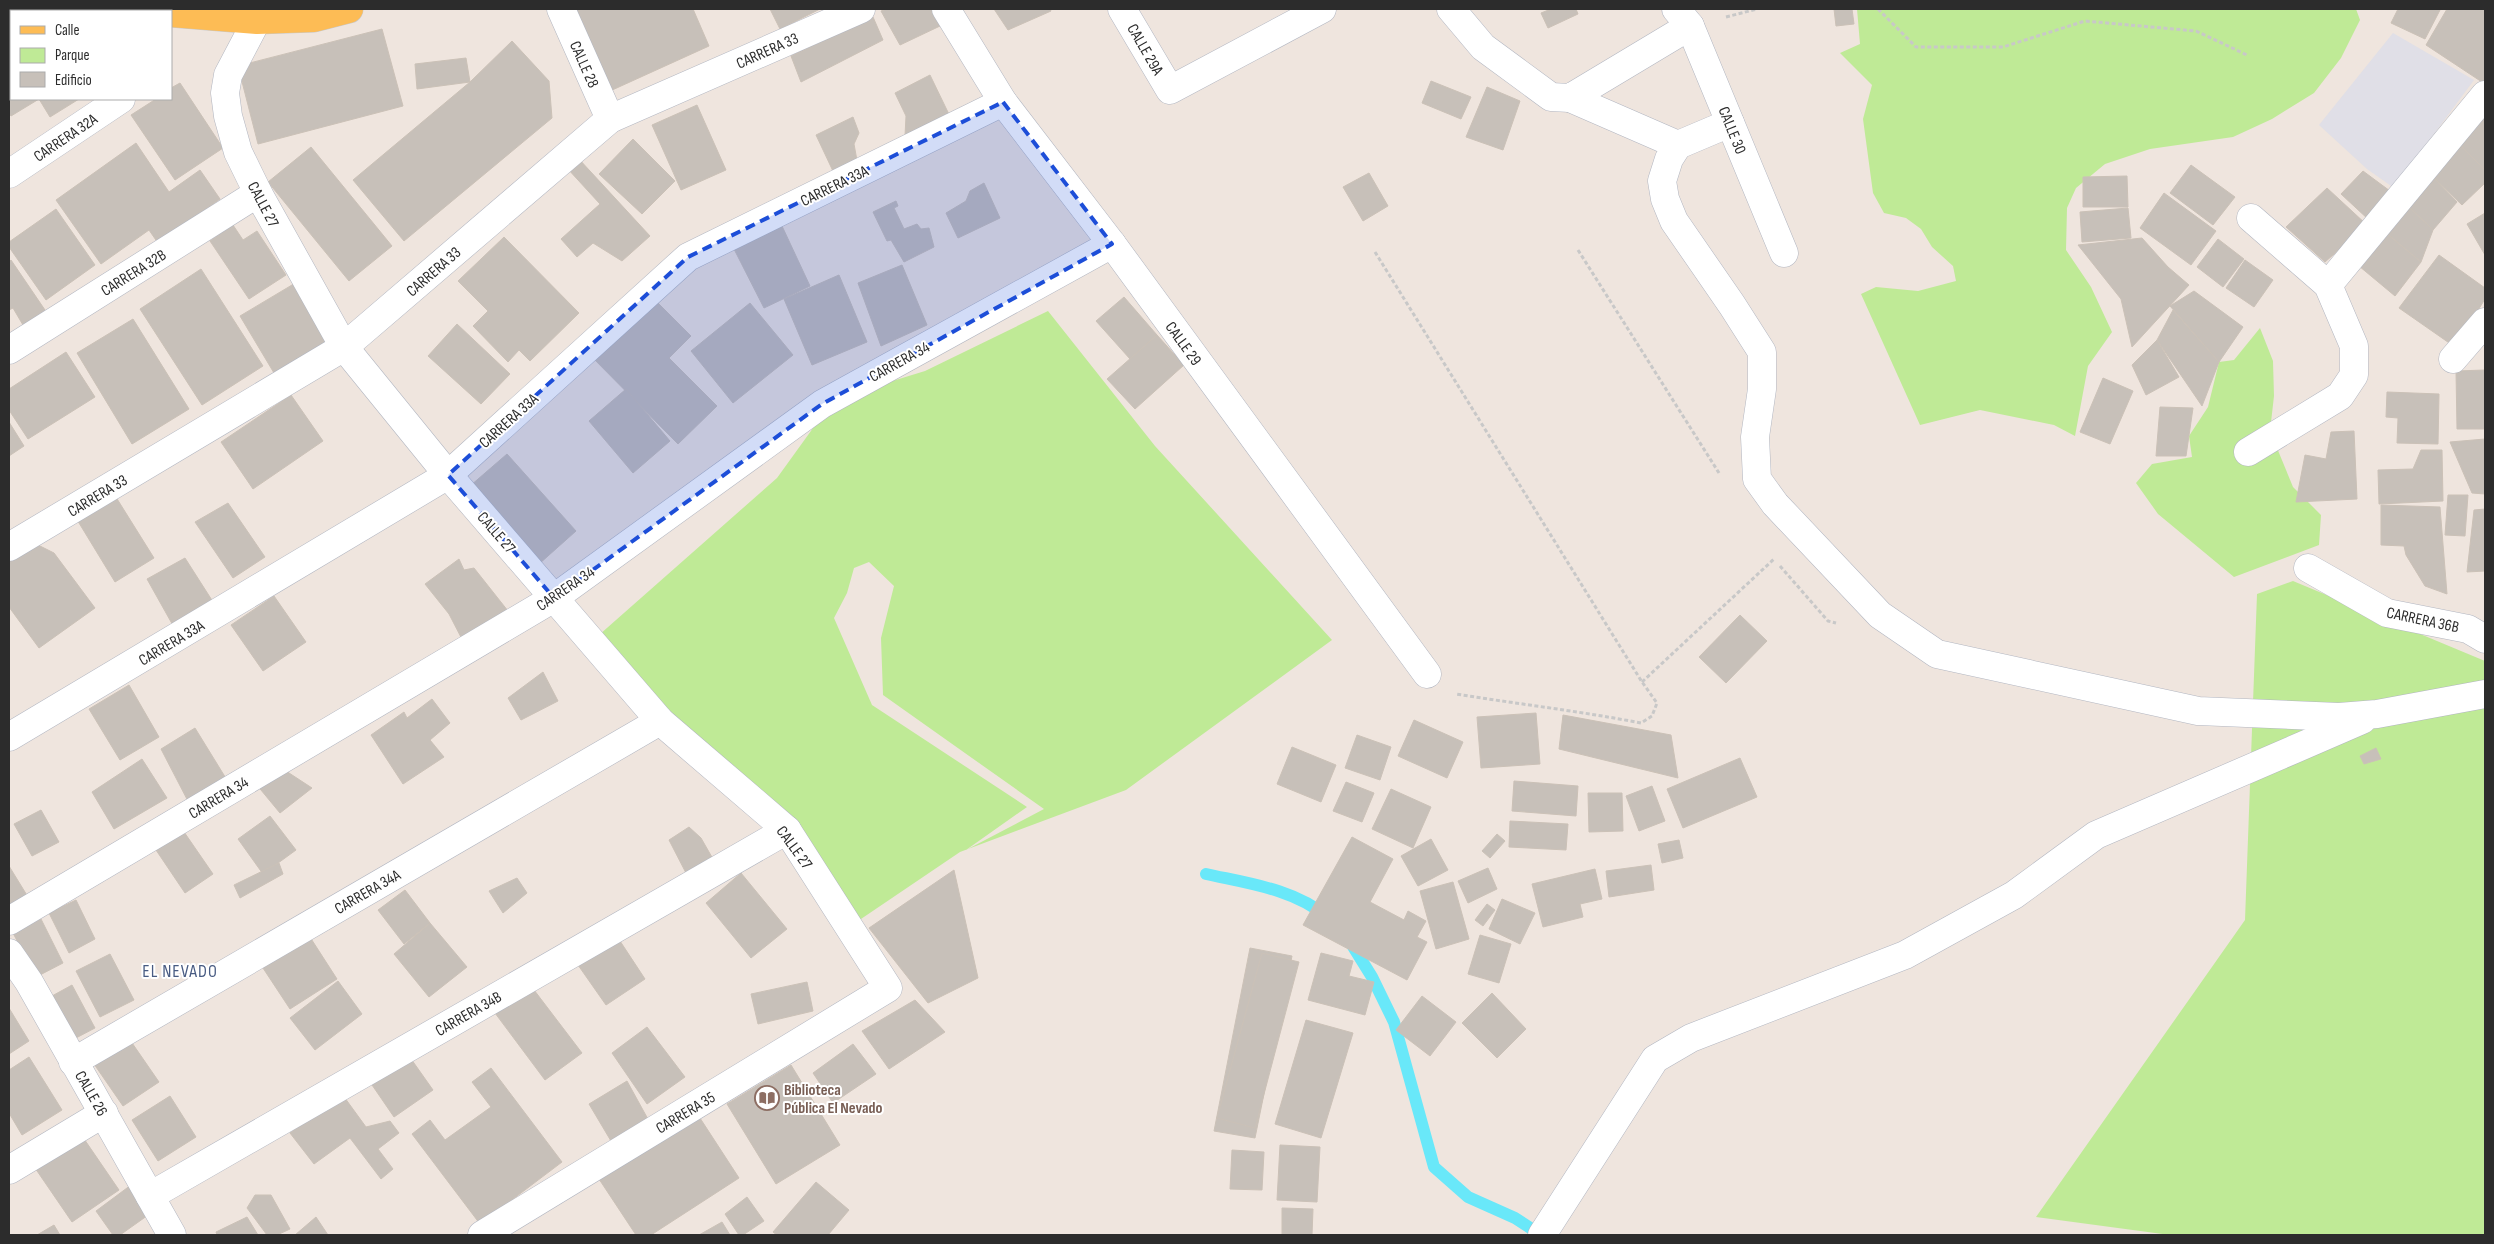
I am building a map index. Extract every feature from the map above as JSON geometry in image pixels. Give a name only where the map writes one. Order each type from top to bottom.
[{"type":"main road","points":[[140,9],[155,10]]},
{"type":"main road","points":[[172,13],[257,20],[320,14],[349,9]]},
{"type":"street","name":"CALLE 28","points":[[561,9],[610,119]]},
{"type":"street","name":"CARRERA 33","points":[[9,547],[344,348],[610,119],[860,9]]},
{"type":"street","name":"CALLE 29","points":[[946,9],[1003,102],[1112,244],[1427,674]]},
{"type":"street","name":"CALLE 29A","points":[[1122,9],[1170,90],[1322,9]]},
{"type":"street","points":[[1452,9],[1483,47],[1551,97],[1570,98],[1678,145]]},
{"type":"street","points":[[1570,98],[1683,17]]},
{"type":"street","name":"CALLE 30","points":[[1683,17],[1730,123],[1784,253]]},
{"type":"street","name":"CALLE 27","points":[[257,20],[228,75],[225,93],[228,116],[238,152],[258,194],[344,348],[448,475],[660,720],[787,830],[888,988]]},
{"type":"street","points":[[2328,285],[2485,95]]},
{"type":"street","name":"CARRERA 32A","points":[[9,174],[120,100]]},
{"type":"street","name":"CARRERA 33A","points":[[9,737],[448,475],[688,257],[1003,102]]},
{"type":"street","points":[[1730,123],[1678,145],[1670,159],[1662,181],[1665,199],[1674,221],[1732,304],[1762,352],[1762,389],[1755,437],[1757,479],[1775,504],[1880,615],[1937,654],[2198,711],[2339,717],[2377,714],[2485,694]]},
{"type":"street","name":"CARRERA 32B","points":[[9,350],[258,194]]},
{"type":"street","points":[[2248,452],[2340,396],[2354,376],[2354,346],[2328,285],[2251,218]]},
{"type":"street","name":"CARRERA 34","points":[[9,921],[554,598],[822,404],[1112,244]]},
{"type":"street","points":[[2453,359],[2485,322]]},
{"type":"street","name":"CARRERA 36B","points":[[2308,568],[2387,614],[2468,628],[2485,639]]},
{"type":"street","points":[[1542,1235],[1655,1059],[1691,1038],[1905,955],[2014,896],[2096,835],[2377,714]]},
{"type":"street","name":"CARRERA 34A","points":[[74,1062],[660,720]]},
{"type":"street","name":"CARRERA 34B","points":[[150,1196],[787,830]]},
{"type":"street","name":"CALLE 26","points":[[9,953],[19,988],[74,1062],[172,1235]]},
{"type":"street","name":"CARRERA 35","points":[[482,1235],[888,988]]},
{"type":"street","points":[[9,1170],[104,1113]]},
{"type":"path","points":[[1878,9],[1916,47],[2003,47],[2085,21],[2196,31],[2246,55]]},
{"type":"path","points":[[1578,250],[1721,476]]},
{"type":"path","points":[[1375,252],[1642,682],[1657,703],[1652,716],[1641,723],[1579,711],[1533,707],[1451,693],[1427,674]]},
{"type":"path","points":[[1769,551],[1774,560],[1828,621],[1840,625]]},
{"type":"path","points":[[1642,682],[1774,560]]},
{"type":"highlighted area","points":[[1003,102],[1112,244],[822,404],[554,598],[448,475],[688,257]]},
{"type":"shaded area","points":[[2393,33],[2474,80],[2394,188],[2367,169],[2319,125]]},
{"type":"green space","points":[[1857,9],[2356,9],[2360,20],[2341,58],[2314,93],[2272,119],[2233,137],[2150,149],[2105,164],[2076,188],[2067,208],[2066,250],[2091,287],[2112,332],[2088,366],[2075,436],[2054,425],[1980,410],[1920,425],[1861,294],[1876,287],[1918,291],[1956,281],[1953,266],[1932,247],[1921,229],[1906,218],[1884,213],[1873,193],[1863,119],[1872,85],[1840,53],[1860,44]]},
{"type":"green space","points":[[1048,311],[1155,446],[1332,640],[1126,790],[968,849],[1044,809],[883,695],[881,638],[894,586],[869,562],[854,568],[847,593],[834,618],[872,705],[1027,807],[858,921],[599,635],[777,478],[834,399],[925,371]]},
{"type":"green space","points":[[2260,328],[2273,361],[2274,396],[2270,431],[2293,487],[2321,515],[2319,545],[2234,577],[2158,514],[2136,483],[2152,464],[2192,457],[2189,436],[2208,407],[2219,362],[2234,360]]},
{"type":"green space","points":[[2293,581],[2485,661],[2485,1235],[2170,1235],[2036,1217],[2245,920],[2257,594]]},
{"type":"building","points":[[572,9],[693,9],[709,46],[610,91]]},
{"type":"building","points":[[770,9],[820,9],[780,29]]},
{"type":"building","points":[[887,9],[931,9],[940,26],[900,45],[881,11]]},
{"type":"building","points":[[994,9],[1050,9],[1051,11],[1008,30]]},
{"type":"building","points":[[1551,9],[1576,9],[1578,14],[1548,28],[1541,13]]},
{"type":"building","points":[[1834,9],[1852,9],[1854,24],[1836,26]]},
{"type":"building","points":[[2398,9],[2440,10],[2425,39],[2391,23]]},
{"type":"building","points":[[2447,9],[2485,9],[2485,84],[2426,45]]},
{"type":"building","points":[[873,17],[883,40],[801,82],[791,56]]},
{"type":"building","points":[[382,29],[403,106],[258,144],[238,66]]},
{"type":"building","points":[[512,41],[549,81],[552,118],[404,241],[353,180],[470,82]]},
{"type":"building","points":[[9,47],[10,67],[9,68]]},
{"type":"building","points":[[466,58],[470,82],[417,89],[415,64]]},
{"type":"building","points":[[9,75],[10,100],[37,100],[11,116],[9,113]]},
{"type":"building","points":[[930,75],[958,133],[905,136],[906,116],[895,93]]},
{"type":"building","points":[[1431,81],[1471,97],[1461,119],[1422,103]]},
{"type":"building","points":[[180,83],[223,148],[175,180],[131,115],[154,100],[172,100],[172,87]]},
{"type":"building","points":[[1487,87],[1520,101],[1503,150],[1466,137]]},
{"type":"building","points":[[40,100],[77,100],[50,117]]},
{"type":"building","points":[[697,105],[726,170],[681,190],[652,125]]},
{"type":"building","points":[[2485,113],[2485,170],[2461,146]]},
{"type":"building","points":[[853,117],[859,133],[854,144],[858,166],[840,186],[816,135]]},
{"type":"building","points":[[633,139],[675,181],[642,214],[599,174]]},
{"type":"building","points":[[136,143],[169,192],[200,170],[220,199],[158,243],[149,230],[101,264],[56,200]]},
{"type":"building","points":[[2461,146],[2485,170],[2485,183],[2462,205],[2433,177]]},
{"type":"building","points":[[311,147],[392,246],[349,281],[268,182]]},
{"type":"building","points":[[578,158],[650,236],[622,261],[593,243],[577,257],[561,239],[600,204],[567,168]]},
{"type":"building","points":[[2191,165],[2235,197],[2213,225],[2170,193]]},
{"type":"building","points":[[2363,171],[2390,191],[2369,220],[2341,194]]},
{"type":"building","points":[[1369,173],[1388,206],[1363,221],[1343,187]]},
{"type":"building","points":[[2127,176],[2128,207],[2083,207],[2083,177]]},
{"type":"building","points":[[2433,177],[2457,202],[2433,230],[2407,205]]},
{"type":"building","points":[[984,183],[1000,218],[958,238],[946,213],[966,201],[970,191]]},
{"type":"building","points":[[2327,188],[2367,225],[2325,262],[2286,227]]},
{"type":"building","points":[[2164,193],[2216,231],[2191,265],[2140,228]]},
{"type":"building","points":[[896,201],[898,206],[894,208],[904,229],[917,224],[921,229],[929,228],[934,247],[904,262],[891,240],[887,241],[873,212]]},
{"type":"building","points":[[2407,205],[2433,230],[2421,262],[2385,232]]},
{"type":"building","points":[[2128,208],[2131,238],[2082,242],[2080,212]]},
{"type":"building","points":[[56,209],[95,265],[46,300],[9,247],[9,242]]},
{"type":"building","points":[[2485,213],[2485,255],[2467,224]]},
{"type":"building","points":[[233,225],[243,240],[257,231],[286,275],[249,299],[210,241]]},
{"type":"building","points":[[782,226],[810,286],[764,308],[734,249]]},
{"type":"building","points":[[2385,232],[2421,262],[2395,296],[2359,266]]},
{"type":"building","points":[[504,237],[579,313],[530,361],[519,350],[508,362],[473,326],[488,311],[458,281]]},
{"type":"building","points":[[2142,238],[2168,267],[2189,285],[2132,347],[2121,299],[2078,245]]},
{"type":"building","points":[[2218,239],[2244,259],[2223,287],[2197,267]]},
{"type":"building","points":[[2439,255],[2485,288],[2485,299],[2455,347],[2399,308]]},
{"type":"building","points":[[11,260],[45,310],[23,325],[13,308],[9,310],[9,262]]},
{"type":"building","points":[[2245,260],[2273,280],[2254,307],[2226,288]]},
{"type":"building","points":[[902,265],[927,325],[881,346],[858,283]]},
{"type":"building","points":[[201,269],[263,366],[202,405],[140,309]]},
{"type":"building","points":[[839,275],[867,342],[812,365],[784,299]]},
{"type":"building","points":[[297,282],[335,343],[277,378],[240,316]]},
{"type":"building","points":[[2194,291],[2243,327],[2219,362],[2170,306]]},
{"type":"building","points":[[649,294],[691,336],[669,358],[717,406],[678,444],[589,354]]},
{"type":"building","points":[[1124,297],[1157,335],[1130,359],[1096,321]]},
{"type":"building","points":[[750,303],[793,355],[733,403],[691,351]]},
{"type":"building","points":[[2173,310],[2219,362],[2202,406],[2157,340]]},
{"type":"building","points":[[133,319],[189,409],[132,444],[77,353]]},
{"type":"building","points":[[457,324],[510,374],[481,404],[428,356]]},
{"type":"building","points":[[1157,335],[1184,365],[1135,409],[1107,379]]},
{"type":"building","points":[[2157,340],[2179,377],[2146,395],[2132,365]]},
{"type":"building","points":[[66,352],[95,397],[28,439],[9,410],[9,389]]},
{"type":"building","points":[[2485,370],[2485,429],[2457,429],[2456,371]]},
{"type":"building","points":[[2103,378],[2133,391],[2110,444],[2080,432]]},
{"type":"building","points":[[626,389],[670,441],[633,473],[589,421]]},
{"type":"building","points":[[2387,392],[2439,394],[2438,444],[2397,443],[2398,418],[2386,417]]},
{"type":"building","points":[[291,395],[323,441],[253,489],[221,442]]},
{"type":"building","points":[[2160,407],[2193,408],[2186,456],[2156,456]]},
{"type":"building","points":[[9,422],[24,446],[9,456]]},
{"type":"building","points":[[2354,431],[2357,499],[2296,502],[2305,455],[2326,459],[2331,432]]},
{"type":"building","points":[[2485,439],[2485,494],[2472,493],[2450,442]]},
{"type":"building","points":[[2421,450],[2442,450],[2443,501],[2379,504],[2378,470],[2413,469]]},
{"type":"building","points":[[507,454],[576,531],[539,564],[470,486]]},
{"type":"building","points":[[114,494],[154,558],[115,582],[76,518]]},
{"type":"building","points":[[2448,495],[2468,495],[2465,536],[2445,535]]},
{"type":"building","points":[[228,503],[265,557],[233,578],[195,522]]},
{"type":"building","points":[[2381,505],[2440,507],[2447,594],[2425,586],[2406,555],[2404,546],[2381,545]]},
{"type":"building","points":[[2485,509],[2485,571],[2467,572],[2474,510]]},
{"type":"building","points":[[28,540],[54,553],[95,608],[39,648],[9,607],[9,554]]},
{"type":"building","points":[[185,558],[215,605],[175,629],[147,579]]},
{"type":"building","points":[[459,559],[464,570],[474,568],[512,616],[464,643],[449,614],[425,584]]},
{"type":"building","points":[[274,596],[306,642],[263,671],[231,625]]},
{"type":"building","points":[[1740,615],[1767,641],[1726,683],[1699,657]]},
{"type":"building","points":[[543,672],[558,701],[521,720],[508,698]]},
{"type":"building","points":[[129,685],[159,737],[120,760],[89,709]]},
{"type":"building","points":[[432,699],[450,723],[430,740],[444,757],[403,784],[371,735],[404,712],[407,718]]},
{"type":"building","points":[[1536,713],[1540,764],[1481,768],[1477,717]]},
{"type":"building","points":[[1563,715],[1671,735],[1678,778],[1559,749]]},
{"type":"building","points":[[1414,720],[1463,742],[1447,778],[1398,756]]},
{"type":"building","points":[[195,728],[227,780],[190,805],[161,749]]},
{"type":"building","points":[[1357,735],[1391,747],[1380,780],[1345,768]]},
{"type":"building","points":[[1292,747],[1336,765],[1321,802],[1277,784]]},
{"type":"building","points":[[2376,748],[2381,759],[2364,764],[2360,756]]},
{"type":"building","points":[[1740,758],[1757,797],[1683,828],[1667,789]]},
{"type":"building","points":[[142,759],[167,798],[114,829],[92,792]]},
{"type":"building","points":[[286,771],[312,788],[280,813],[256,784]]},
{"type":"building","points":[[1514,781],[1578,786],[1576,816],[1512,811]]},
{"type":"building","points":[[1346,782],[1374,793],[1362,822],[1333,811]]},
{"type":"building","points":[[1652,786],[1665,821],[1639,831],[1626,796]]},
{"type":"building","points":[[1391,789],[1431,807],[1413,848],[1372,829]]},
{"type":"building","points":[[1588,793],[1622,793],[1623,831],[1589,832]]},
{"type":"building","points":[[41,810],[59,842],[32,856],[14,824]]},
{"type":"building","points":[[270,816],[296,850],[263,874],[238,839]]},
{"type":"building","points":[[1510,821],[1568,824],[1566,850],[1509,847]]},
{"type":"building","points":[[689,827],[701,838],[713,859],[686,873],[669,840]]},
{"type":"building","points":[[182,829],[213,874],[185,893],[154,847]]},
{"type":"building","points":[[1497,834],[1505,841],[1490,858],[1482,851]]},
{"type":"building","points":[[1352,837],[1393,859],[1370,902],[1404,920],[1408,911],[1426,921],[1417,937],[1427,942],[1407,980],[1303,925]]},
{"type":"building","points":[[1431,839],[1448,870],[1418,886],[1401,856]]},
{"type":"building","points":[[1679,840],[1683,858],[1662,863],[1658,844]]},
{"type":"building","points":[[279,863],[283,874],[240,898],[234,885]]},
{"type":"building","points":[[1651,865],[1654,890],[1609,897],[1606,871]]},
{"type":"building","points":[[9,866],[28,897],[9,909]]},
{"type":"building","points":[[1488,868],[1497,889],[1468,903],[1458,881]]},
{"type":"building","points":[[1595,869],[1602,899],[1580,904],[1583,917],[1543,927],[1532,884]]},
{"type":"building","points":[[954,870],[978,978],[928,1003],[869,928]]},
{"type":"building","points":[[741,873],[787,929],[751,958],[706,903]]},
{"type":"building","points":[[517,878],[527,893],[503,913],[489,891]]},
{"type":"building","points":[[1453,882],[1469,939],[1436,949],[1420,891]]},
{"type":"building","points":[[405,890],[430,923],[404,944],[378,910]]},
{"type":"building","points":[[1502,899],[1535,913],[1520,944],[1489,929]]},
{"type":"building","points":[[76,900],[95,939],[69,953],[49,913]]},
{"type":"building","points":[[1487,904],[1495,910],[1483,926],[1475,920]]},
{"type":"building","points":[[41,919],[63,963],[36,977],[13,933]]},
{"type":"building","points":[[430,923],[467,967],[429,997],[394,954]]},
{"type":"building","points":[[308,934],[337,979],[290,1009],[261,965]]},
{"type":"building","points":[[1480,935],[1511,944],[1499,983],[1468,974]]},
{"type":"building","points":[[618,938],[645,979],[606,1005],[578,965]]},
{"type":"building","points":[[1250,948],[1292,956],[1255,1138],[1214,1131]]},
{"type":"building","points":[[1262,953],[1299,962],[1255,1128],[1217,1118]]},
{"type":"building","points":[[1321,953],[1353,961],[1349,976],[1374,982],[1365,1015],[1308,1000]]},
{"type":"building","points":[[110,954],[134,1000],[100,1017],[76,971]]},
{"type":"building","points":[[338,981],[362,1014],[315,1050],[290,1018]]},
{"type":"building","points":[[807,982],[813,1011],[758,1024],[751,994]]},
{"type":"building","points":[[72,985],[95,1028],[74,1039],[52,996]]},
{"type":"building","points":[[531,986],[582,1053],[545,1080],[495,1013]]},
{"type":"building","points":[[1492,993],[1526,1029],[1497,1058],[1462,1023]]},
{"type":"building","points":[[1422,996],[1456,1022],[1430,1056],[1396,1030]]},
{"type":"building","points":[[915,1000],[945,1032],[889,1069],[862,1031]]},
{"type":"building","points":[[9,1008],[29,1041],[9,1054]]},
{"type":"building","points":[[1306,1020],[1353,1033],[1321,1138],[1275,1124]]},
{"type":"building","points":[[647,1027],[685,1077],[647,1104],[612,1053]]},
{"type":"building","points":[[130,1040],[159,1082],[123,1106],[94,1064]]},
{"type":"building","points":[[853,1044],[876,1074],[833,1103],[813,1073]]},
{"type":"building","points":[[409,1056],[433,1090],[394,1117],[370,1082]]},
{"type":"building","points":[[29,1057],[62,1110],[22,1135],[9,1113],[9,1070]]},
{"type":"building","points":[[791,1065],[840,1145],[776,1184],[727,1104]]},
{"type":"building","points":[[491,1068],[562,1162],[480,1224],[412,1134],[430,1120],[445,1140],[491,1107],[472,1082]]},
{"type":"building","points":[[627,1081],[649,1121],[611,1141],[589,1104]]},
{"type":"building","points":[[342,1094],[366,1127],[390,1121],[399,1133],[378,1149],[393,1169],[381,1179],[350,1138],[314,1164],[290,1133]]},
{"type":"building","points":[[170,1096],[196,1137],[158,1161],[132,1120]]},
{"type":"building","points":[[698,1115],[739,1178],[651,1235],[636,1235],[599,1179]]},
{"type":"building","points":[[80,1133],[119,1190],[72,1222],[33,1165]]},
{"type":"building","points":[[1280,1145],[1320,1147],[1317,1202],[1277,1200]]},
{"type":"building","points":[[1232,1150],[1264,1152],[1262,1190],[1230,1189]]},
{"type":"building","points":[[816,1182],[849,1210],[828,1235],[777,1235],[773,1232]]},
{"type":"building","points":[[131,1185],[151,1213],[120,1235],[113,1235],[96,1211]]},
{"type":"building","points":[[255,1195],[271,1195],[290,1229],[277,1235],[267,1235],[247,1208]]},
{"type":"building","points":[[747,1197],[764,1221],[743,1235],[739,1235],[725,1214]]},
{"type":"building","points":[[1282,1208],[1313,1209],[1312,1235],[1282,1235]]},
{"type":"building","points":[[247,1217],[258,1235],[217,1235],[216,1232]]},
{"type":"building","points":[[316,1217],[328,1235],[295,1235]]},
{"type":"building","points":[[722,1222],[730,1235],[699,1235]]},
{"type":"building","points":[[54,1225],[60,1235],[37,1235]]},
{"type":"waterway","points":[[1206,874],[1285,893],[1314,907],[1327,917]]},
{"type":"waterway","points":[[1349,940],[1372,977],[1394,1022],[1434,1167],[1468,1197],[1515,1218],[1541,1235]]},
{"type":"place","name":"Biblioteca Pública El Nevado","points":[[767,1098]]},
{"type":"district","name":"EL NEVADO","points":[[180,971]]}]
